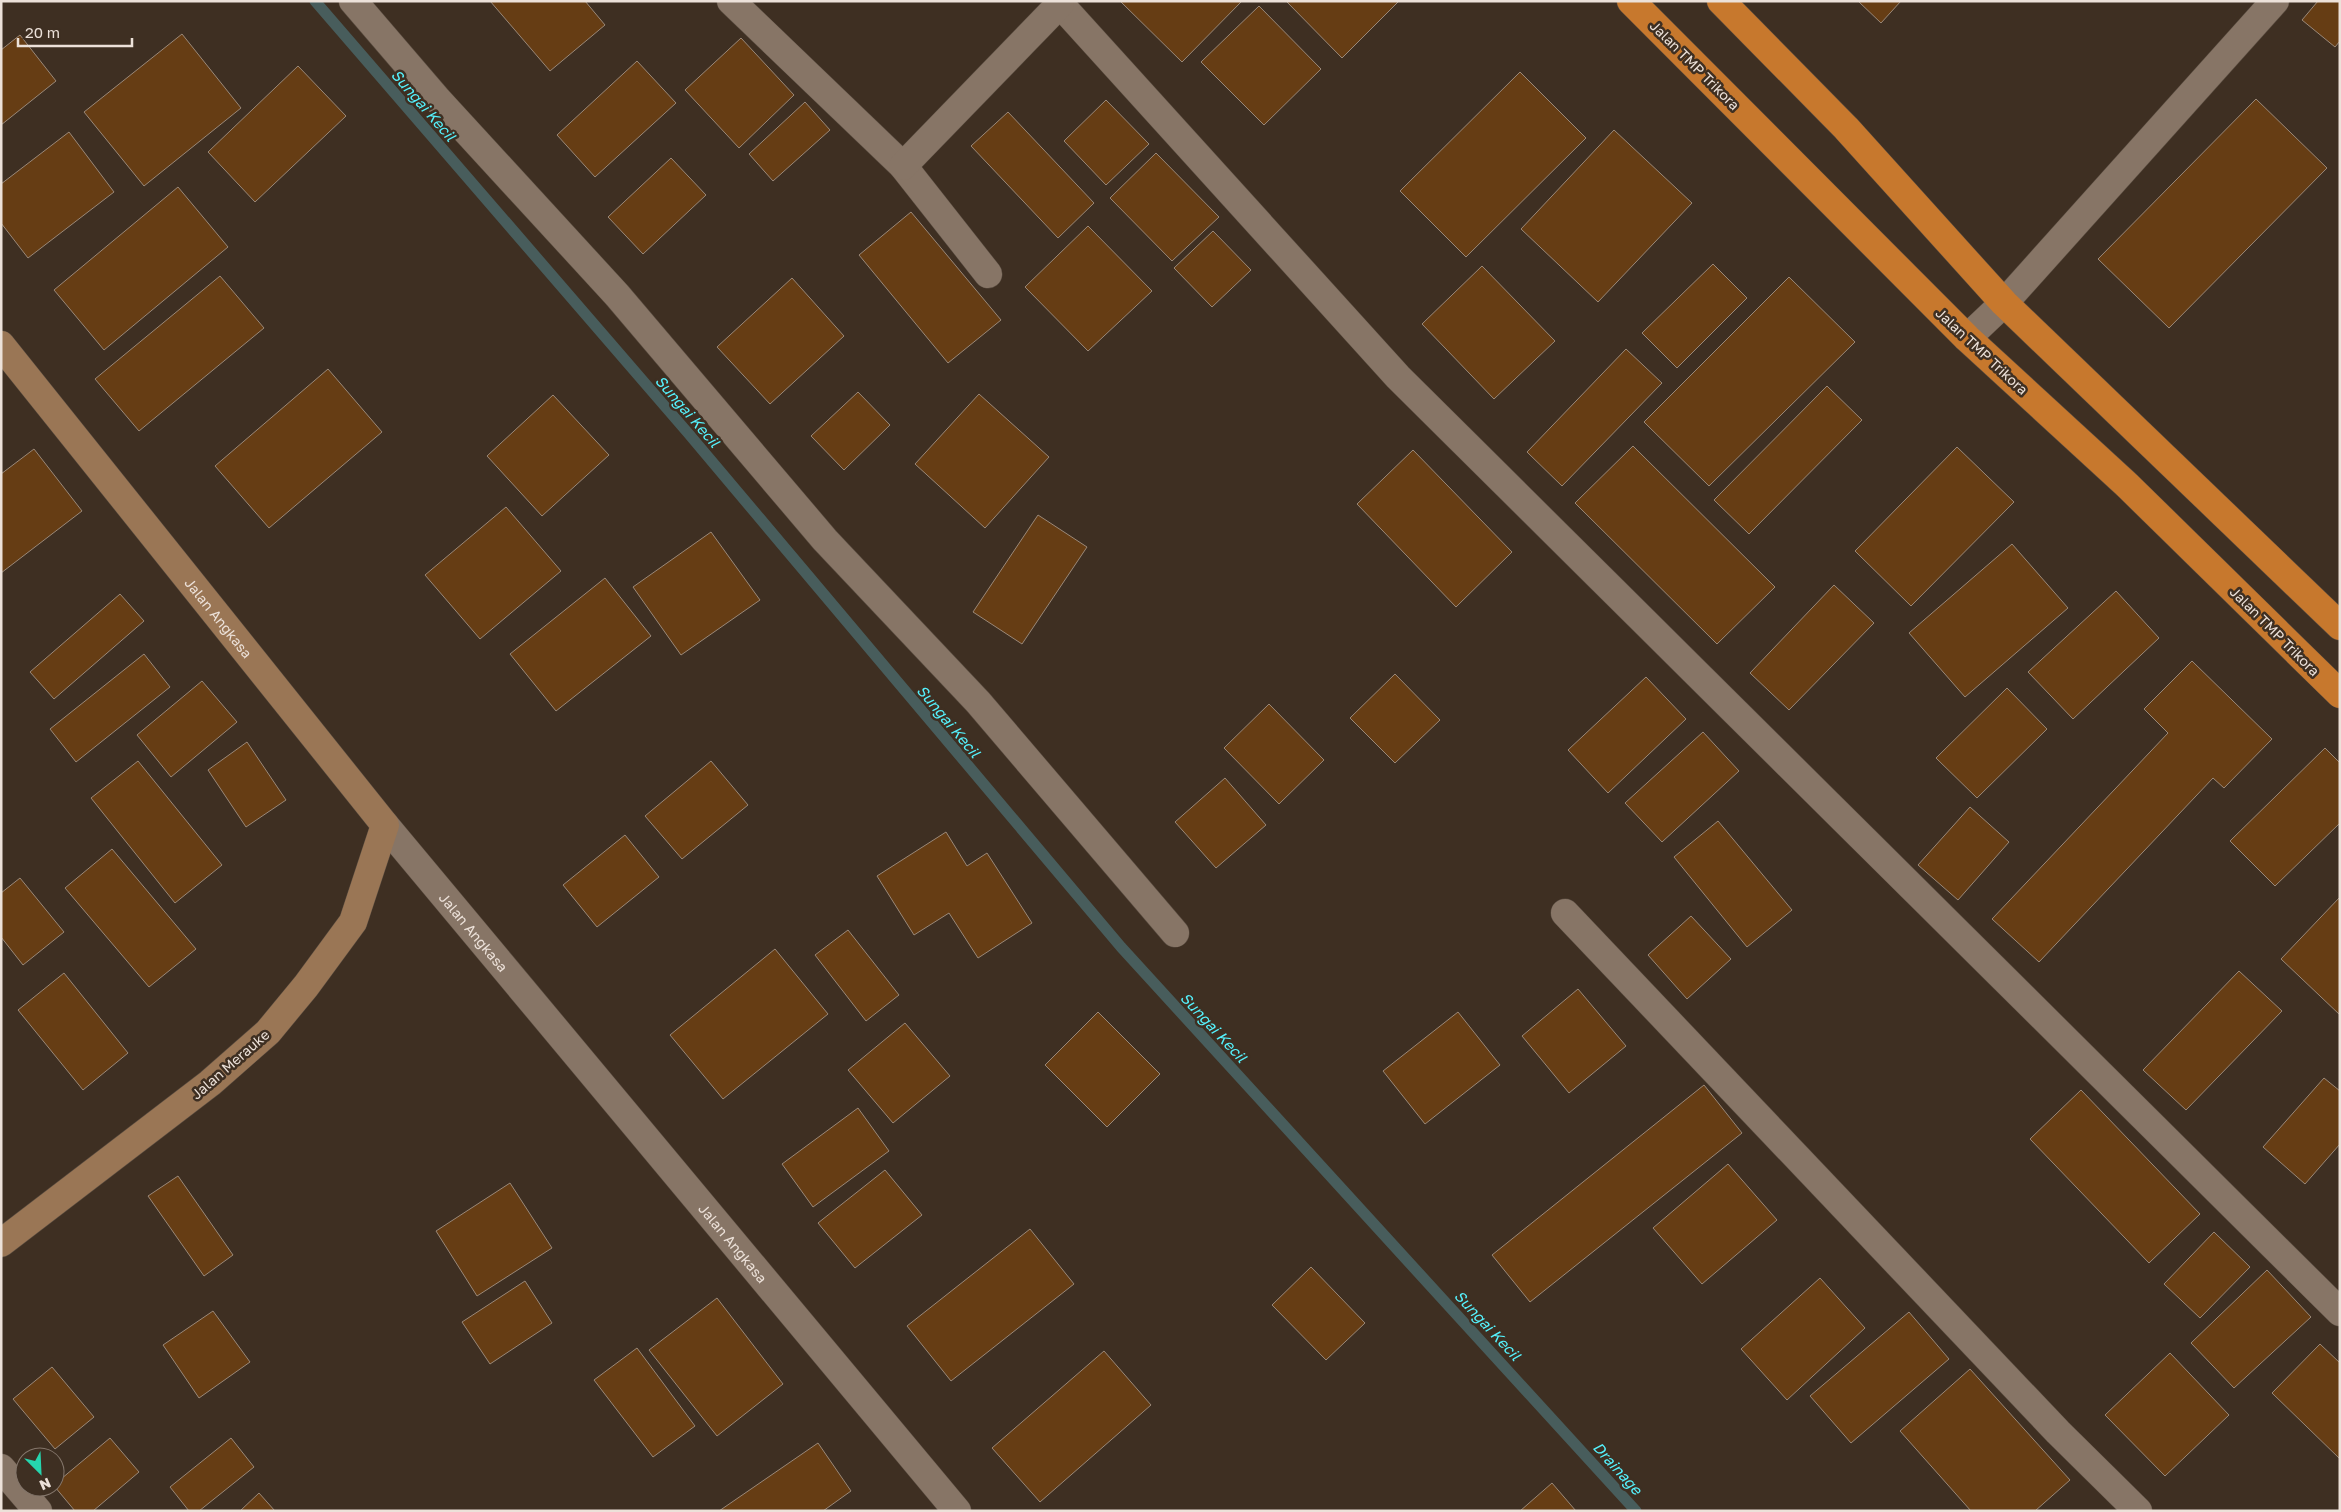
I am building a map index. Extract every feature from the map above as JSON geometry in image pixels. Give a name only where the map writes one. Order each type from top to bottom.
[{"type":"highway","name":"Jalan TMP Trikora","points":[[1631,1],[1967,338],[2127,484],[2340,694]]},
{"type":"highway","points":[[1721,1],[1846,128],[2004,303],[2340,626]]},
{"type":"street","points":[[353,1],[438,100],[617,296],[825,540],[978,702],[1174,933]]},
{"type":"street","points":[[731,1],[903,166],[988,274]]},
{"type":"street","points":[[1967,338],[2004,303],[2275,1]]},
{"type":"street","points":[[903,166],[1061,3],[1398,377],[2340,1312]]},
{"type":"street","name":"Jalan Angkasa","points":[[1,345],[385,825],[957,1511]]},
{"type":"street","name":"Jalan Merauke","points":[[1,1244],[210,1083],[268,1032],[306,986],[353,922],[385,825]]},
{"type":"street","points":[[1565,913],[2058,1432],[2138,1511]]},
{"type":"street","points":[[1,1468],[38,1511]]},
{"type":"building","points":[[490,1],[585,1],[605,25],[550,71]]},
{"type":"building","points":[[1120,1],[1242,1],[1182,62]]},
{"type":"building","points":[[1286,1],[1399,1],[1342,58]]},
{"type":"building","points":[[1858,1],[1901,1],[1881,23]]},
{"type":"building","points":[[2318,1],[2340,1],[2340,41],[2335,47],[2302,20]]},
{"type":"building","points":[[1259,6],[1321,69],[1264,125],[1201,62]]},
{"type":"building","points":[[182,34],[241,108],[144,186],[84,112]]},
{"type":"building","points":[[20,35],[56,81],[1,125],[1,50]]},
{"type":"building","points":[[741,38],[794,95],[739,148],[685,90]]},
{"type":"building","points":[[637,61],[676,103],[595,177],[557,135]]},
{"type":"building","points":[[298,66],[346,116],[255,202],[208,152]]},
{"type":"building","points":[[1520,72],[1586,138],[1466,257],[1400,191]]},
{"type":"building","points":[[2256,99],[2327,168],[2169,328],[2098,259]]},
{"type":"building","points":[[1106,100],[1149,144],[1106,185],[1064,141]]},
{"type":"building","points":[[805,102],[830,130],[773,181],[749,154]]},
{"type":"building","points":[[1008,112],[1094,203],[1058,238],[971,146]]},
{"type":"building","points":[[1614,130],[1692,203],[1598,302],[1521,229]]},
{"type":"building","points":[[69,132],[114,192],[28,258],[1,223],[1,184]]},
{"type":"building","points":[[1156,153],[1219,217],[1172,261],[1110,198]]},
{"type":"building","points":[[671,158],[706,195],[643,254],[608,217]]},
{"type":"building","points":[[178,187],[228,247],[104,350],[54,290]]},
{"type":"building","points":[[911,212],[1001,320],[948,363],[859,255]]},
{"type":"building","points":[[1088,226],[1152,291],[1088,351],[1025,287]]},
{"type":"building","points":[[1213,231],[1251,270],[1212,307],[1174,268]]},
{"type":"building","points":[[1713,264],[1747,298],[1677,368],[1642,333]]},
{"type":"building","points":[[1482,266],[1555,341],[1494,399],[1422,324]]},
{"type":"building","points":[[220,276],[264,328],[139,431],[95,379]]},
{"type":"building","points":[[1789,277],[1855,342],[1709,486],[1644,422]]},
{"type":"building","points":[[792,278],[844,336],[770,404],[717,347]]},
{"type":"building","points":[[1626,349],[1662,383],[1562,486],[1527,452]]},
{"type":"building","points":[[328,369],[382,432],[269,528],[215,466]]},
{"type":"building","points":[[1827,386],[1862,420],[1749,534],[1714,500]]},
{"type":"building","points":[[858,392],[890,425],[844,470],[811,436]]},
{"type":"building","points":[[979,394],[1049,457],[985,528],[915,464]]},
{"type":"building","points":[[553,395],[609,455],[542,516],[487,456]]},
{"type":"building","points":[[1633,446],[1775,587],[1717,644],[1575,503]]},
{"type":"building","points":[[1957,447],[2014,502],[1911,606],[1855,551]]},
{"type":"building","points":[[34,449],[82,511],[1,573],[1,474]]},
{"type":"building","points":[[1413,450],[1512,552],[1456,607],[1357,504]]},
{"type":"building","points":[[506,507],[561,571],[480,639],[425,575]]},
{"type":"building","points":[[1038,515],[1087,547],[1022,644],[973,612]]},
{"type":"building","points":[[711,532],[760,600],[681,655],[633,587]]},
{"type":"building","points":[[2012,544],[2068,608],[1965,697],[1909,633]]},
{"type":"building","points":[[605,578],[651,636],[556,711],[510,654]]},
{"type":"building","points":[[1834,585],[1874,623],[1789,710],[1750,673]]},
{"type":"building","points":[[2116,591],[2159,638],[2073,719],[2028,672]]},
{"type":"building","points":[[120,594],[144,621],[54,699],[30,672]]},
{"type":"building","points":[[144,654],[170,687],[76,762],[50,729]]},
{"type":"building","points":[[2192,661],[2272,739],[2224,788],[2213,778],[2039,962],[1992,919],[2168,733],[2144,709]]},
{"type":"building","points":[[1395,674],[1440,720],[1395,763],[1350,718]]},
{"type":"building","points":[[1646,677],[1686,719],[1608,793],[1568,750]]},
{"type":"building","points":[[202,681],[237,722],[171,777],[137,735]]},
{"type":"building","points":[[2007,688],[2047,729],[1977,798],[1936,758]]},
{"type":"building","points":[[1269,704],[1324,760],[1279,804],[1224,748]]},
{"type":"building","points":[[1703,732],[1739,771],[1662,842],[1625,803]]},
{"type":"building","points":[[247,742],[286,800],[246,827],[208,770]]},
{"type":"building","points":[[2325,748],[2340,763],[2340,823],[2275,886],[2230,841]]},
{"type":"building","points":[[138,761],[222,865],[175,903],[91,798]]},
{"type":"building","points":[[711,761],[748,805],[682,859],[645,816]]},
{"type":"building","points":[[1225,778],[1266,825],[1216,868],[1175,822]]},
{"type":"building","points":[[1970,807],[2009,842],[1958,900],[1918,865]]},
{"type":"building","points":[[1718,821],[1792,910],[1747,947],[1674,857]]},
{"type":"building","points":[[946,832],[967,866],[987,853],[1032,923],[978,958],[949,913],[914,935],[877,876]]},
{"type":"building","points":[[625,835],[659,877],[597,927],[563,885]]},
{"type":"building","points":[[112,849],[196,949],[149,987],[65,888]]},
{"type":"building","points":[[20,878],[64,932],[23,965],[1,937],[1,893]]},
{"type":"building","points":[[2340,897],[2340,1015],[2281,959]]},
{"type":"building","points":[[1691,916],[1731,959],[1687,999],[1648,955]]},
{"type":"building","points":[[848,930],[899,995],[866,1021],[815,955]]},
{"type":"building","points":[[775,949],[828,1014],[723,1099],[670,1035]]},
{"type":"building","points":[[2239,971],[2282,1011],[2186,1110],[2143,1070]]},
{"type":"building","points":[[64,973],[128,1053],[83,1090],[18,1010]]},
{"type":"building","points":[[1578,989],[1626,1046],[1569,1093],[1522,1036]]},
{"type":"building","points":[[1098,1012],[1160,1074],[1107,1127],[1045,1065]]},
{"type":"building","points":[[1458,1012],[1500,1065],[1425,1124],[1383,1071]]},
{"type":"building","points":[[905,1023],[950,1076],[893,1123],[848,1070]]},
{"type":"building","points":[[2324,1078],[2340,1091],[2340,1144],[2305,1184],[2263,1147]]},
{"type":"building","points":[[1704,1085],[1742,1133],[1530,1302],[1492,1255]]},
{"type":"building","points":[[2081,1090],[2200,1214],[2149,1263],[2030,1139]]},
{"type":"building","points":[[858,1108],[889,1151],[813,1207],[782,1164]]},
{"type":"building","points":[[1728,1164],[1777,1220],[1702,1284],[1653,1228]]},
{"type":"building","points":[[885,1170],[922,1215],[855,1268],[818,1223]]},
{"type":"building","points":[[178,1176],[233,1255],[204,1276],[148,1196]]},
{"type":"building","points":[[510,1183],[552,1248],[477,1296],[436,1231]]},
{"type":"building","points":[[1030,1229],[1074,1284],[951,1381],[907,1326]]},
{"type":"building","points":[[2214,1232],[2250,1267],[2200,1318],[2164,1284]]},
{"type":"building","points":[[1311,1267],[1365,1323],[1326,1360],[1272,1305]]},
{"type":"building","points":[[2267,1270],[2311,1317],[2234,1388],[2191,1343]]},
{"type":"building","points":[[1820,1278],[1865,1328],[1787,1400],[1741,1349]]},
{"type":"building","points":[[525,1281],[552,1323],[490,1364],[462,1322]]},
{"type":"building","points":[[717,1298],[783,1384],[717,1436],[649,1350]]},
{"type":"building","points":[[213,1311],[250,1362],[199,1398],[163,1345]]},
{"type":"building","points":[[1909,1312],[1949,1359],[1851,1443],[1810,1396]]},
{"type":"building","points":[[2320,1344],[2340,1363],[2340,1459],[2272,1393]]},
{"type":"building","points":[[637,1348],[695,1426],[653,1457],[594,1380]]},
{"type":"building","points":[[1104,1351],[1151,1405],[1040,1502],[992,1448]]},
{"type":"building","points":[[2170,1353],[2229,1415],[2165,1476],[2105,1415]]},
{"type":"building","points":[[52,1367],[94,1417],[57,1447],[53,1447],[13,1399]]},
{"type":"building","points":[[1970,1369],[2070,1480],[2035,1511],[1971,1511],[1900,1431]]},
{"type":"building","points":[[110,1438],[139,1472],[93,1511],[75,1511],[63,1497],[65,1497],[65,1476]]},
{"type":"building","points":[[231,1438],[254,1467],[199,1511],[189,1511],[170,1487]]},
{"type":"building","points":[[818,1443],[851,1491],[823,1511],[719,1511]]},
{"type":"building","points":[[1552,1483],[1576,1511],[1520,1511]]},
{"type":"building","points":[[259,1493],[275,1511],[240,1511]]},
{"type":"waterway","name":"Sungai Kecil","points":[[315,1],[688,433],[1121,947],[1636,1511]]},
{"type":"water label","name":"Drainage","points":[[1618,1468]]}]
